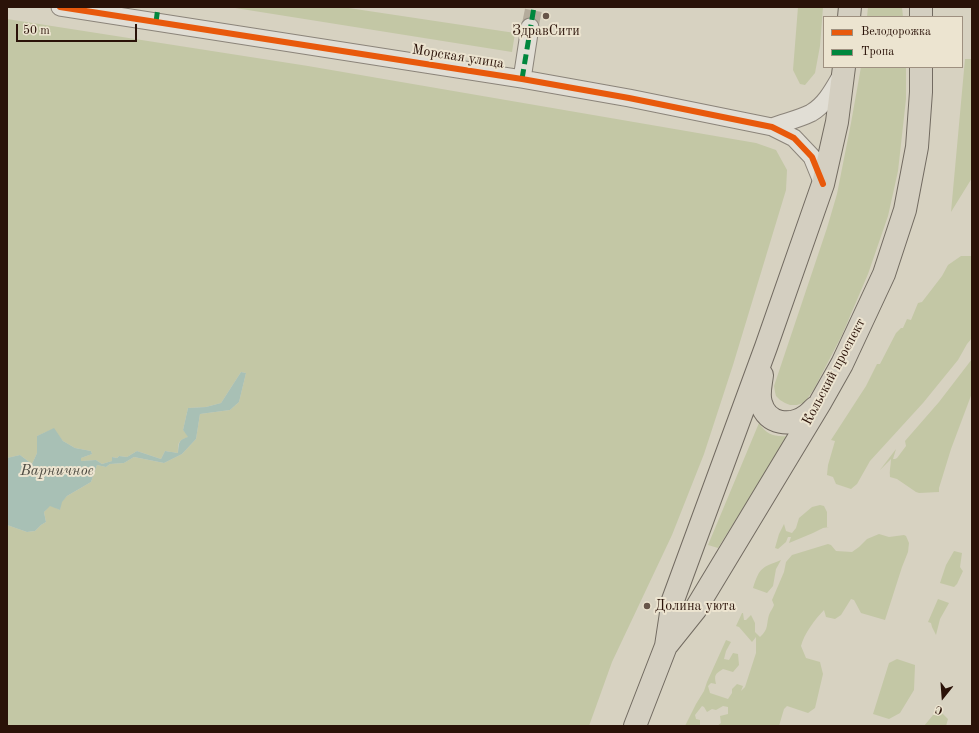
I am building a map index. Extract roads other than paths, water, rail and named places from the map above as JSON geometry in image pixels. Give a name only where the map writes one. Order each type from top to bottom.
[{"type":"main road","name":"Кольский проспект","points":[[666,646],[695,610],[820,403],[842,364],[884,274],[905,210],[917,148],[921,68]]},
{"type":"main road","name":"Кольский проспект","points":[[635,726],[666,646],[673,600],[766,347],[823,184],[837,122],[843,70]]},
{"type":"main road","points":[[766,347],[760,390],[761,403],[767,416],[784,423],[806,416],[820,403]]},
{"type":"street","name":"Морская улица","points":[[60,7],[157,14],[629,98],[772,127],[794,138],[812,157],[823,184]]},
{"type":"street","points":[[522,79],[530,27]]},
{"type":"street","points":[[772,127],[812,112],[824,102],[833,90],[843,70]]},
{"type":"water","name":"Варничное","points":[[241,372],[246,373],[239,402],[230,410],[200,414],[196,439],[182,454],[164,463],[134,457],[124,463],[110,464],[106,467],[97,465],[91,482],[67,496],[62,502],[60,510],[50,506],[44,512],[46,522],[35,531],[27,532],[7,525],[7,458],[20,455],[32,464],[37,453],[37,436],[54,428],[63,441],[75,448],[91,451],[92,454],[81,458],[81,461],[96,460],[102,464],[112,461],[112,457],[127,457],[137,451],[161,459],[165,451],[178,453],[180,442],[182,439],[188,437],[183,430],[188,408],[206,407],[221,403]]},
{"type":"tunnel","points":[[530,27],[534,7]]},
{"type":"place","name":"ЗдравСити","points":[[546,16]]},
{"type":"place","name":"Долина уюта","points":[[647,606]]}]
